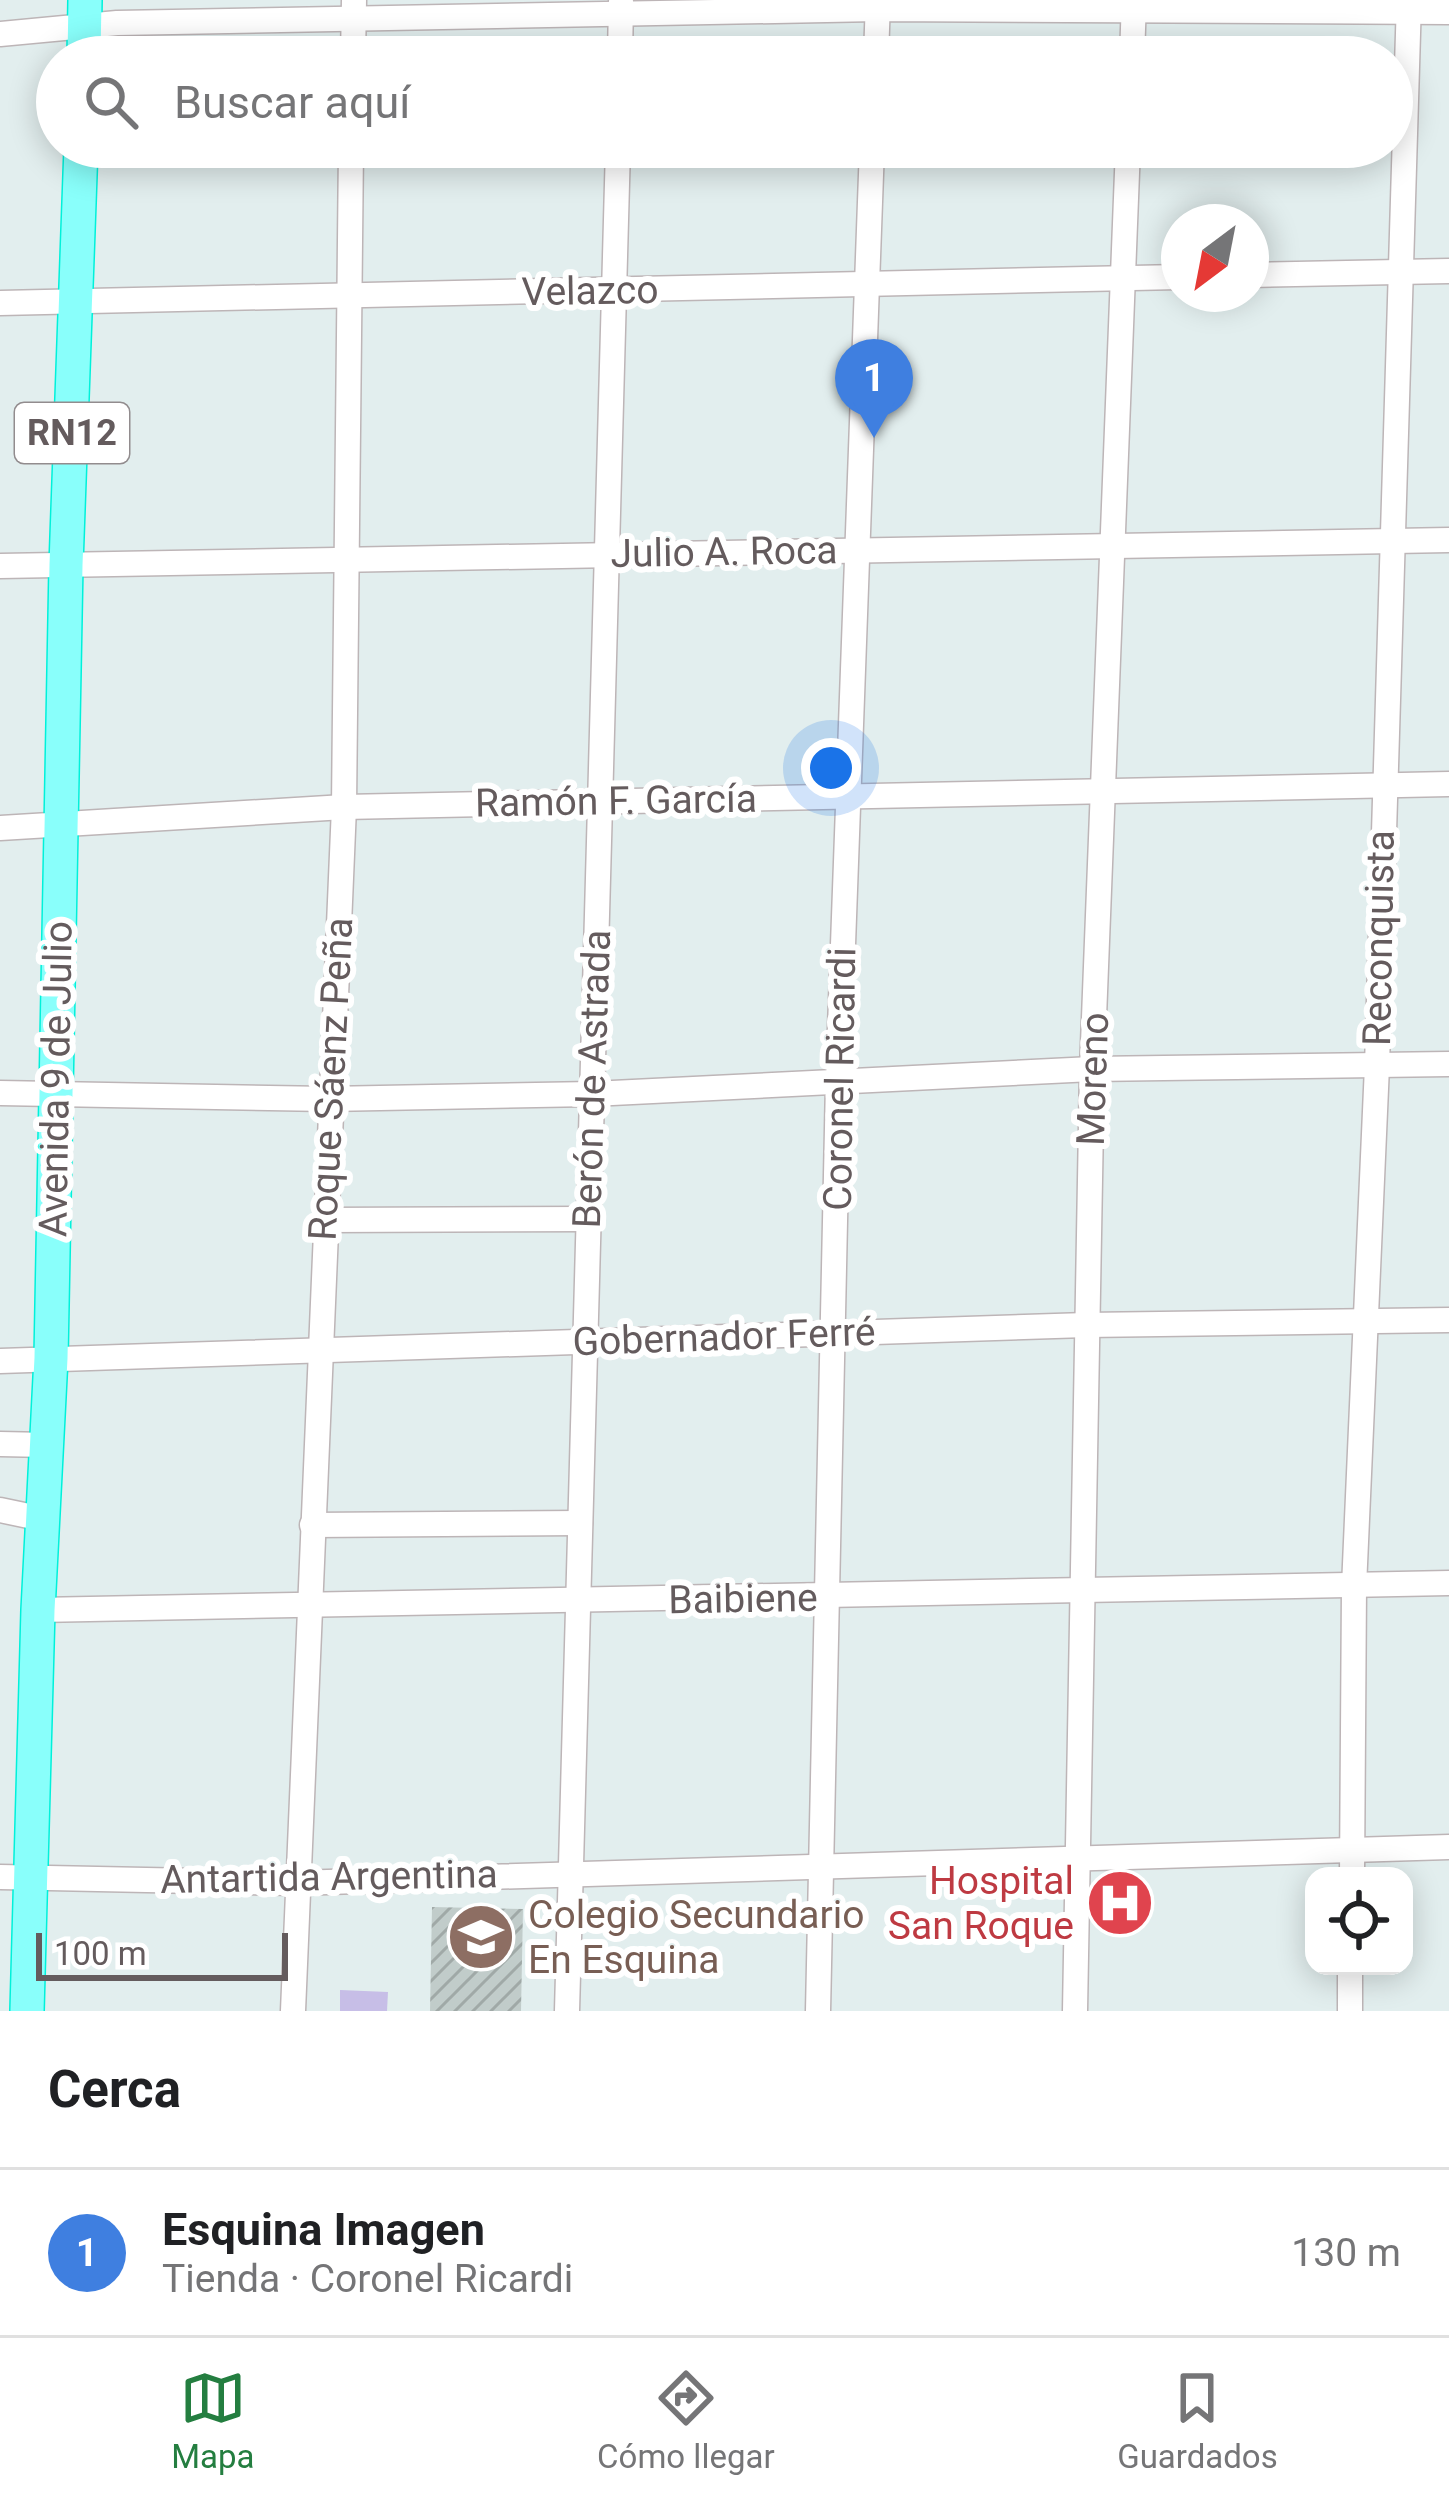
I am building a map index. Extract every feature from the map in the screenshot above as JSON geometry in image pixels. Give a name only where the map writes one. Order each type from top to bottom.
[{"type":"highway","name":"Avenida 9 de Julio","points":[[27,2011],[15,1877],[38,1610],[51,1358],[66,565],[80,168]]},
{"type":"street","points":[[1133,36],[1134,3]]},
{"type":"street","points":[[0,34],[354,10],[1134,3],[1409,6],[1449,12]]},
{"type":"street","points":[[877,36],[878,4]]},
{"type":"street","name":"Reconquista","points":[[1408,36],[1409,6]]},
{"type":"street","name":"Roque Sáenz Peña","points":[[293,2011],[296,1883],[314,1607],[318,1350],[344,807],[351,168]]},
{"type":"street","name":"Berón de Astrada","points":[[567,2011],[617,168]]},
{"type":"street","name":"Coronel Ricardi","points":[[818,2011],[837,1332],[838,1082],[871,168]]},
{"type":"street","name":"Moreno","points":[[1075,2011],[1092,1070],[1127,168]]},
{"type":"street","name":"Reconquista","points":[[1352,1867],[1354,1587],[1377,1066],[1381,786],[1403,168]]},
{"type":"street","points":[[1269,275],[1449,271]]},
{"type":"street","name":"Velazco","points":[[0,303],[1161,277]]},
{"type":"street","name":"Julio A. Roca","points":[[0,566],[1449,539]]},
{"type":"street","name":"Ramón F. García","points":[[0,828],[344,807],[1449,784]]},
{"type":"street","points":[[0,1093],[328,1099],[592,1094],[1092,1070],[1449,1064]]},
{"type":"street","points":[[326,1220],[589,1219]]},
{"type":"street","name":"Gobernador Ferré","points":[[0,1361],[837,1332],[1449,1320]]},
{"type":"street","points":[[0,1444],[47,1445]]},
{"type":"street","points":[[0,1510],[43,1519]]},
{"type":"street","points":[[312,1525],[580,1523]]},
{"type":"street","name":"Baibiene","points":[[38,1610],[830,1598],[1449,1582]]},
{"type":"street","name":"Antartida Argentina","points":[[15,1877],[296,1883],[1353,1846],[1449,1847]]},
{"type":"street","points":[[1349,2011],[1350,1975]]},
{"type":"shaded area","points":[[340,1990],[388,1992],[387,2011],[340,2011]]},
{"type":"building","points":[[432,1907],[523,1909],[521,2011],[430,2011]]},
{"type":"place","name":"Esquina Imagen","points":[[874,438]]},
{"type":"place","name":"Hospital San Roque","points":[[1120,1903]]},
{"type":"place","name":"Colegio Secundario En Esquina","points":[[481,1937]]}]
